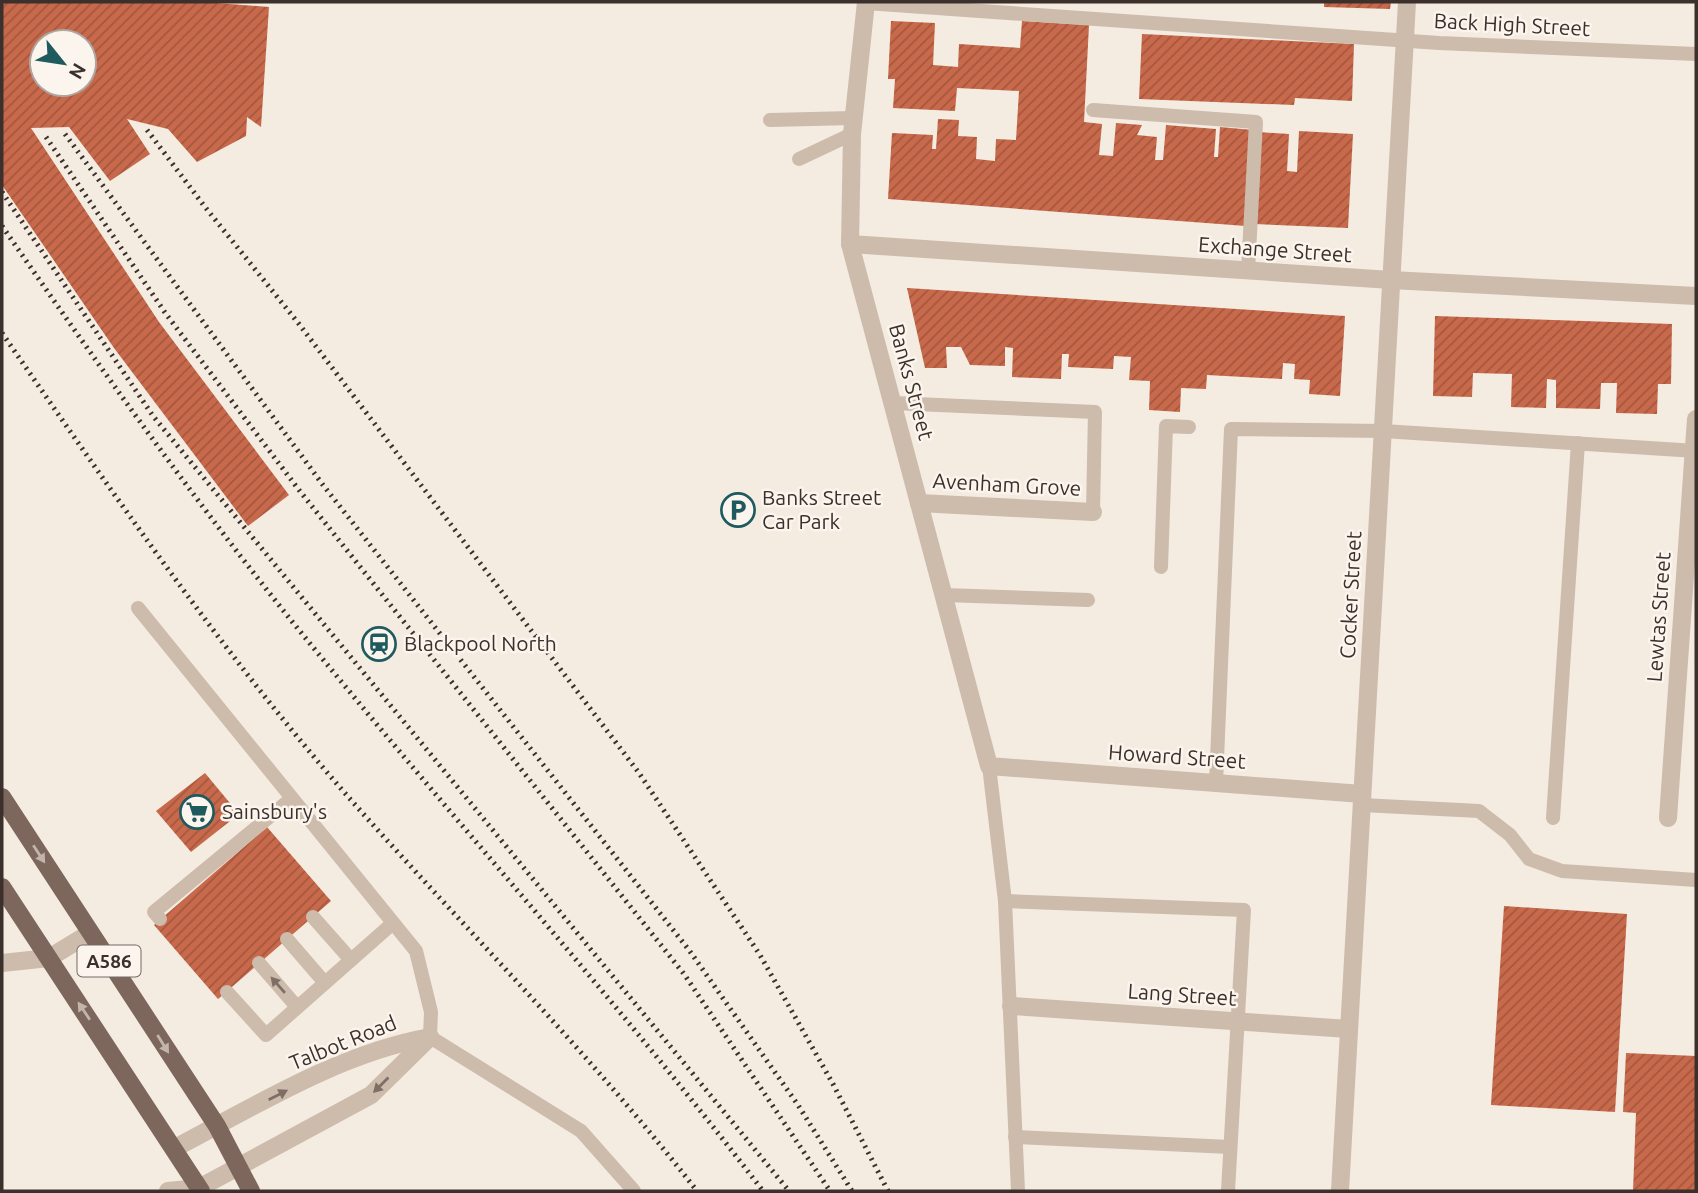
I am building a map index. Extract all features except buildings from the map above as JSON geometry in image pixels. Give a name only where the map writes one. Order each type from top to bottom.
[{"type":"main road","name":"A586","points":[[2,797],[217,1126],[251,1191]]},
{"type":"main road","name":"A586","points":[[2,887],[200,1190]]},
{"type":"street","name":"Cocker Street","points":[[1340,1191],[1407,2]]},
{"type":"street","name":"Banks Street","points":[[866,3],[853,126],[850,244],[989,766]]},
{"type":"street","name":"Exchange Street","points":[[850,244],[1391,280],[1696,296]]},
{"type":"street","name":"Lewtas Street","points":[[1668,818],[1696,419]]},
{"type":"street","name":"Avenham Grove","points":[[919,503],[1093,512]]},
{"type":"street","name":"Howard Street","points":[[989,766],[1216,783],[1362,799]]},
{"type":"street","points":[[2,963],[49,958],[90,933]]},
{"type":"street","name":"Lang Street","points":[[1011,1006],[1349,1029]]},
{"type":"street","name":"Talbot Road","points":[[175,1148],[359,1058],[398,1042],[430,1037]]},
{"type":"street","name":"Talbot Road","points":[[200,1190],[371,1095],[430,1037]]},
{"type":"street","points":[[168,1191],[200,1190]]},
{"type":"lane","name":"Back High Street","points":[[866,3],[1405,40],[1696,54]]},
{"type":"lane","points":[[1093,110],[1256,122],[1248,271]]},
{"type":"lane","points":[[770,120],[853,126]]},
{"type":"lane","points":[[799,159],[853,126]]},
{"type":"lane","points":[[893,403],[1095,412],[1093,512]]},
{"type":"lane","points":[[1161,566],[1166,426],[1189,427]]},
{"type":"lane","points":[[1216,783],[1228,428],[1383,431],[1695,451]]},
{"type":"lane","points":[[1553,818],[1578,443]]},
{"type":"lane","points":[[944,595],[1088,600]]},
{"type":"lane","points":[[138,608],[416,951],[431,1012],[430,1037],[582,1131],[634,1191]]},
{"type":"lane","points":[[989,766],[1005,901],[1018,1191]]},
{"type":"lane","points":[[160,919],[155,912],[189,889],[247,841],[291,799]]},
{"type":"lane","points":[[1362,799],[1479,811],[1510,835],[1529,859],[1562,872],[1696,880]]},
{"type":"lane","points":[[1005,901],[1244,910],[1228,1191]]},
{"type":"lane","points":[[313,917],[351,960]]},
{"type":"lane","points":[[227,992],[266,1035],[393,923]]},
{"type":"lane","points":[[287,939],[325,983]]},
{"type":"lane","points":[[259,963],[297,1007]]},
{"type":"lane","points":[[1015,1137],[1230,1147]]},
{"type":"railway","points":[[147,130],[299,324],[639,773],[760,955],[833,1084],[888,1191]]},
{"type":"railway","points":[[65,134],[323,485],[689,950],[798,1105],[852,1191]]},
{"type":"railway","points":[[46,137],[166,314],[299,490],[684,974],[830,1191]]},
{"type":"railway","points":[[2,192],[153,416],[789,1191]]},
{"type":"railway","points":[[2,226],[159,448],[241,557],[381,729],[656,1057],[763,1191]]},
{"type":"railway","points":[[2,333],[173,576],[263,694],[358,808],[616,1092],[697,1191]]},
{"type":"place","name":"Banks Street Car Park","points":[[738,510]]},
{"type":"place","name":"Blackpool North","points":[[379,644]]},
{"type":"place","name":"Sainsbury's","points":[[197,812]]}]
